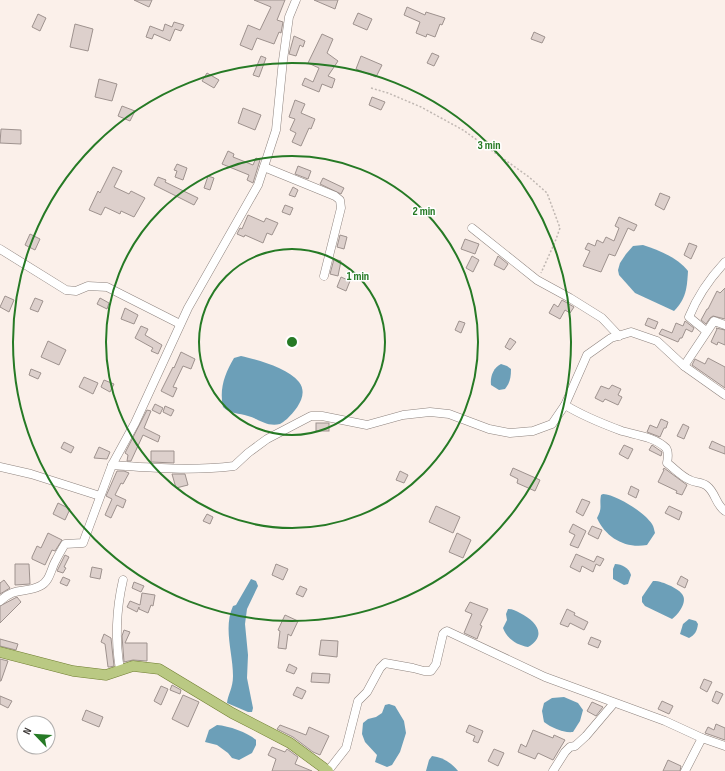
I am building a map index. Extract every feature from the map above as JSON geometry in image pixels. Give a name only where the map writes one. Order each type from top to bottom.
[{"type":"main road","points":[[0,652],[73,671],[106,675],[133,666],[159,669],[232,713],[290,743],[328,771]]},
{"type":"street","points":[[0,601],[7,595],[18,590],[41,586],[46,581],[65,544],[83,543],[112,465],[135,423],[180,324],[258,185],[276,130],[289,17],[296,0]]},
{"type":"street","points":[[264,167],[328,193],[340,200],[341,208],[324,276]]},
{"type":"street","points":[[472,228],[537,280],[602,318],[619,336]]},
{"type":"street","points":[[0,249],[66,290],[76,291],[88,286],[107,287],[180,324]]},
{"type":"street","points":[[706,331],[689,317],[693,306],[704,288],[725,262]]},
{"type":"street","points":[[684,366],[714,320],[725,324]]},
{"type":"street","points":[[112,465],[180,468],[234,466],[267,439],[311,416],[322,416],[367,425],[403,415],[430,412],[449,414],[489,429],[510,433],[533,431],[552,424],[565,405],[587,355],[611,338],[631,332],[657,341],[684,366],[725,395]]},
{"type":"street","points":[[565,405],[603,424],[642,436],[665,447],[668,450],[667,463],[690,481],[706,485],[713,492],[720,507],[725,511]]},
{"type":"street","points":[[0,467],[31,474],[100,496]]},
{"type":"street","points":[[120,670],[118,659],[117,616],[123,580]]},
{"type":"street","points":[[328,771],[346,748],[358,701],[367,692],[380,668],[385,663],[431,671],[436,664],[443,634],[447,631],[545,677],[665,721],[702,738],[725,746]]},
{"type":"street","points":[[554,771],[565,752],[570,747],[575,746],[586,736],[614,703]]},
{"type":"street","points":[[685,771],[702,738]]},
{"type":"path","points":[[371,88],[388,93],[421,107],[463,130],[529,176],[547,193],[560,228],[537,280]]},
{"type":"water","points":[[643,245],[668,255],[684,266],[688,271],[685,293],[678,307],[674,311],[635,293],[619,275],[618,270],[620,263],[626,254],[633,246]]},
{"type":"water","points":[[241,356],[264,362],[288,373],[299,382],[302,387],[303,392],[300,402],[291,415],[281,424],[267,424],[248,416],[232,412],[223,407],[222,388],[228,369],[234,358]]},
{"type":"water","points":[[501,364],[511,369],[511,375],[505,389],[499,390],[491,385],[491,379],[494,370]]},
{"type":"water","points":[[603,494],[623,501],[637,509],[648,519],[653,525],[655,533],[647,545],[639,546],[624,543],[611,536],[606,531],[597,518],[600,509],[601,495]]},
{"type":"water","points":[[615,564],[623,566],[629,570],[631,575],[628,584],[624,585],[613,579],[613,569]]},
{"type":"water","points":[[251,579],[256,581],[258,586],[247,609],[245,624],[248,655],[247,678],[253,708],[252,712],[248,712],[227,703],[233,676],[229,641],[230,614],[233,606],[236,605]]},
{"type":"water","points":[[653,581],[671,586],[679,591],[684,597],[682,607],[672,619],[645,606],[642,602],[642,597]]},
{"type":"water","points":[[508,609],[514,610],[526,616],[538,628],[537,638],[528,647],[513,641],[505,632],[503,628],[507,620],[506,614]]},
{"type":"water","points":[[689,619],[696,621],[698,624],[693,636],[689,638],[680,634],[683,624]]},
{"type":"water","points":[[564,697],[578,703],[583,710],[580,721],[573,732],[558,730],[544,722],[542,711],[544,703],[552,698]]},
{"type":"water","points":[[389,704],[395,706],[404,721],[406,733],[400,752],[392,765],[387,767],[375,762],[377,755],[365,742],[362,734],[363,723],[368,719],[376,717],[382,713],[385,705]]},
{"type":"water","points":[[217,725],[238,730],[248,734],[256,740],[256,745],[252,753],[239,760],[232,758],[217,745],[205,742],[209,730]]},
{"type":"water","points":[[432,756],[453,765],[458,771],[426,771],[429,760]]},
{"type":"building","points":[[134,0],[152,0],[149,7]]},
{"type":"building","points":[[254,0],[285,0],[277,20],[283,22],[281,33],[279,32],[274,44],[257,38],[252,50],[240,45],[248,25],[260,30],[271,7]]},
{"type":"building","points":[[314,0],[338,0],[335,9]]},
{"type":"building","points":[[407,7],[425,15],[426,12],[445,18],[442,25],[440,24],[435,37],[427,34],[426,37],[416,33],[420,22],[404,15]]},
{"type":"building","points":[[358,13],[372,19],[367,30],[353,24]]},
{"type":"building","points":[[38,14],[46,18],[40,31],[32,27]]},
{"type":"building","points":[[174,22],[184,25],[181,31],[175,29],[170,41],[154,34],[152,39],[146,37],[150,26],[163,31],[165,24],[172,27]]},
{"type":"building","points":[[75,24],[93,29],[88,51],[70,47]]},
{"type":"building","points":[[534,32],[545,37],[542,43],[531,39]]},
{"type":"building","points":[[322,34],[333,39],[327,53],[338,61],[328,76],[335,79],[332,88],[322,84],[319,92],[302,85],[305,78],[313,82],[319,68],[308,63]]},
{"type":"building","points":[[294,36],[305,41],[303,47],[300,45],[296,56],[289,54]]},
{"type":"building","points":[[432,53],[439,56],[434,66],[427,63]]},
{"type":"building","points":[[261,56],[266,58],[259,77],[253,75]]},
{"type":"building","points":[[361,56],[382,65],[376,77],[356,69]]},
{"type":"building","points":[[207,73],[219,80],[214,88],[202,81]]},
{"type":"building","points":[[99,79],[117,84],[112,101],[95,97]]},
{"type":"building","points":[[372,97],[385,102],[381,110],[369,105]]},
{"type":"building","points":[[295,100],[305,104],[301,113],[315,119],[301,146],[292,142],[296,133],[290,130],[295,119],[289,117]]},
{"type":"building","points":[[122,106],[135,111],[130,121],[118,116]]},
{"type":"building","points":[[243,108],[261,115],[255,130],[238,123]]},
{"type":"building","points":[[1,129],[21,130],[21,144],[0,143]]},
{"type":"building","points":[[228,151],[234,154],[233,157],[253,165],[256,158],[260,160],[253,183],[247,180],[249,175],[222,164]]},
{"type":"building","points":[[177,164],[187,168],[183,180],[175,177],[177,171],[174,170]]},
{"type":"building","points":[[298,166],[311,171],[308,179],[295,174]]},
{"type":"building","points":[[113,167],[122,171],[114,187],[129,194],[131,191],[145,198],[134,217],[121,211],[120,214],[105,207],[101,215],[89,210],[98,191],[100,193]]},
{"type":"building","points":[[208,176],[214,178],[210,190],[204,188]]},
{"type":"building","points":[[158,177],[198,198],[194,205],[154,185]]},
{"type":"building","points":[[323,178],[344,188],[341,194],[320,184]]},
{"type":"building","points":[[293,187],[298,190],[295,197],[289,195]]},
{"type":"building","points":[[660,193],[670,197],[664,210],[655,205]]},
{"type":"building","points":[[285,205],[293,208],[290,215],[282,212]]},
{"type":"building","points":[[248,215],[264,222],[266,218],[278,223],[272,235],[267,233],[263,243],[245,235],[244,237],[237,234],[240,228],[242,229]]},
{"type":"building","points":[[619,217],[637,225],[634,231],[628,228],[615,256],[609,254],[601,272],[583,266],[590,251],[585,249],[588,243],[595,246],[597,240],[603,243],[606,237],[614,241],[619,228],[615,226]]},
{"type":"building","points":[[30,234],[40,239],[35,250],[25,245]]},
{"type":"building","points":[[340,235],[347,237],[344,249],[337,247]]},
{"type":"building","points":[[465,239],[479,244],[475,254],[461,249]]},
{"type":"building","points":[[689,243],[697,246],[691,259],[684,255]]},
{"type":"building","points":[[472,256],[479,260],[473,272],[466,268]]},
{"type":"building","points":[[498,256],[508,264],[504,270],[494,265]]},
{"type":"building","points":[[334,259],[341,261],[338,276],[330,274]]},
{"type":"building","points":[[341,277],[350,281],[346,291],[337,287]]},
{"type":"building","points":[[725,288],[725,319],[713,316],[706,324],[701,320],[717,291],[720,293]]},
{"type":"building","points":[[5,296],[14,300],[9,312],[0,307]]},
{"type":"building","points":[[35,298],[43,301],[38,312],[30,309]]},
{"type":"building","points":[[100,298],[109,303],[107,309],[97,304]]},
{"type":"building","points":[[562,300],[574,307],[570,313],[565,310],[560,319],[549,313],[554,304],[558,307]]},
{"type":"building","points":[[125,308],[138,315],[134,324],[121,319]]},
{"type":"building","points":[[648,318],[658,322],[655,329],[645,325]]},
{"type":"building","points":[[459,321],[465,323],[461,333],[455,330]]},
{"type":"building","points":[[685,321],[694,328],[692,332],[686,329],[682,338],[680,338],[678,342],[659,334],[662,329],[672,333],[676,323],[683,326]]},
{"type":"building","points":[[141,326],[148,329],[145,335],[162,345],[158,354],[151,351],[153,348],[135,338]]},
{"type":"building","points":[[716,328],[725,330],[725,345],[718,342],[717,345],[711,342],[717,329]]},
{"type":"building","points":[[510,338],[516,342],[510,350],[505,347]]},
{"type":"building","points":[[48,341],[66,350],[59,365],[41,357]]},
{"type":"building","points":[[181,352],[195,359],[191,369],[183,366],[173,387],[177,388],[173,397],[161,391]]},
{"type":"building","points":[[708,358],[725,367],[725,388],[692,365],[695,359],[705,364]]},
{"type":"building","points":[[31,369],[41,373],[38,379],[29,375]]},
{"type":"building","points":[[84,377],[98,383],[93,394],[79,387]]},
{"type":"building","points":[[104,380],[114,384],[110,392],[101,387]]},
{"type":"building","points":[[612,385],[621,389],[618,395],[622,397],[618,405],[605,399],[603,402],[595,398],[601,386],[609,389]]},
{"type":"building","points":[[155,404],[163,408],[160,414],[152,410]]},
{"type":"building","points":[[165,406],[174,410],[171,416],[163,412]]},
{"type":"building","points":[[147,410],[151,411],[144,428],[160,436],[158,442],[143,435],[131,461],[127,461],[128,455],[125,453]]},
{"type":"building","points":[[661,419],[668,422],[660,437],[647,432],[650,425],[657,428]]},
{"type":"building","points":[[316,423],[329,423],[329,431],[316,431]]},
{"type":"building","points":[[683,424],[689,427],[684,439],[677,436]]},
{"type":"building","points":[[712,441],[725,447],[725,454],[709,448]]},
{"type":"building","points":[[64,442],[74,447],[71,453],[61,448]]},
{"type":"building","points":[[624,445],[633,449],[628,459],[619,454]]},
{"type":"building","points":[[652,445],[662,452],[661,456],[649,450]]},
{"type":"building","points":[[99,447],[110,452],[107,459],[94,458]]},
{"type":"building","points":[[151,451],[174,451],[174,463],[151,462]]},
{"type":"building","points":[[513,468],[540,480],[535,491],[517,483],[518,479],[510,475]]},
{"type":"building","points":[[664,468],[687,485],[682,495],[658,482]]},
{"type":"building","points":[[117,471],[129,473],[123,484],[121,483],[115,495],[126,500],[123,508],[117,505],[111,518],[105,515],[112,499],[106,496]]},
{"type":"building","points":[[400,471],[408,475],[404,483],[396,480]]},
{"type":"building","points":[[172,474],[185,474],[188,485],[176,488]]},
{"type":"building","points":[[631,486],[639,490],[636,498],[628,494]]},
{"type":"building","points":[[582,499],[590,502],[583,516],[576,512]]},
{"type":"building","points":[[58,503],[70,509],[65,520],[53,514]]},
{"type":"building","points":[[436,506],[460,517],[453,533],[429,522]]},
{"type":"building","points":[[669,506],[682,512],[679,520],[665,513]]},
{"type":"building","points":[[207,514],[213,517],[210,524],[203,521]]},
{"type":"building","points":[[573,524],[586,531],[578,548],[570,545],[575,535],[569,532]]},
{"type":"building","points":[[592,526],[602,530],[598,539],[588,534]]},
{"type":"building","points":[[48,533],[62,540],[55,551],[52,550],[45,565],[32,559],[32,557],[37,546],[41,548]]},
{"type":"building","points":[[457,533],[471,540],[463,558],[449,552]]},
{"type":"building","points":[[576,554],[594,562],[597,556],[604,559],[600,566],[596,564],[593,572],[582,566],[580,572],[570,567]]},
{"type":"building","points":[[65,555],[69,557],[63,573],[57,571]]},
{"type":"building","points":[[15,564],[29,564],[30,584],[15,585]]},
{"type":"building","points":[[276,564],[288,569],[283,580],[272,575]]},
{"type":"building","points":[[92,567],[102,569],[100,579],[90,577]]},
{"type":"building","points":[[681,576],[688,580],[685,588],[677,584]]},
{"type":"building","points":[[63,577],[70,580],[67,586],[60,583]]},
{"type":"building","points":[[4,580],[10,588],[0,594],[0,583]]},
{"type":"building","points":[[134,582],[144,586],[141,592],[132,588]]},
{"type":"building","points":[[300,586],[307,589],[303,597],[296,594]]},
{"type":"building","points":[[142,593],[155,595],[153,606],[151,605],[148,613],[139,609],[139,607],[137,612],[127,607],[130,601],[140,605]]},
{"type":"building","points":[[17,597],[21,602],[0,623],[0,606]]},
{"type":"building","points":[[470,602],[488,609],[480,625],[482,626],[477,639],[464,633],[472,614],[465,611]]},
{"type":"building","points":[[567,609],[575,613],[574,615],[588,622],[584,630],[570,623],[568,627],[560,624]]},
{"type":"building","points":[[285,615],[298,621],[291,636],[288,634],[286,649],[278,648],[280,631],[278,630]]},
{"type":"building","points":[[124,630],[130,632],[125,643],[147,643],[147,661],[133,660],[124,662],[122,636]]},
{"type":"building","points":[[104,634],[111,638],[114,666],[110,667],[108,667],[105,644],[101,642]]},
{"type":"building","points":[[591,637],[601,641],[598,648],[588,644]]},
{"type":"building","points":[[0,639],[18,644],[16,650],[0,646]]},
{"type":"building","points":[[321,640],[338,641],[337,657],[319,655]]},
{"type":"building","points":[[0,659],[8,661],[1,681],[0,681]]},
{"type":"building","points":[[289,664],[297,668],[294,674],[286,671]]},
{"type":"building","points":[[312,673],[330,674],[329,683],[311,682]]},
{"type":"building","points":[[704,679],[712,682],[707,692],[700,688]]},
{"type":"building","points":[[172,685],[181,690],[180,694],[170,690]]},
{"type":"building","points":[[161,686],[168,689],[161,705],[154,701]]},
{"type":"building","points":[[297,687],[306,691],[302,699],[293,695]]},
{"type":"building","points":[[716,691],[723,694],[718,704],[712,701]]},
{"type":"building","points":[[183,695],[199,702],[188,727],[172,719]]},
{"type":"building","points":[[0,696],[12,701],[8,708],[0,704]]},
{"type":"building","points":[[662,701],[673,706],[669,714],[658,709]]},
{"type":"building","points":[[592,702],[603,707],[596,716],[587,711]]},
{"type":"building","points":[[86,710],[103,717],[99,727],[82,720]]},
{"type":"building","points":[[716,724],[725,728],[725,740],[705,733],[708,727],[714,730]]},
{"type":"building","points":[[280,725],[306,735],[309,727],[329,736],[320,755],[313,752],[293,737],[277,729]]},
{"type":"building","points":[[469,725],[483,731],[478,743],[473,741],[475,736],[466,732]]},
{"type":"building","points":[[533,730],[553,738],[554,735],[565,740],[553,760],[538,753],[535,759],[518,752],[521,744],[526,747]]},
{"type":"building","points":[[272,747],[285,752],[287,749],[298,757],[295,764],[312,771],[272,771],[276,759],[268,755]]},
{"type":"building","points":[[494,749],[504,753],[498,766],[488,761]]},
{"type":"building","points":[[668,760],[681,766],[680,771],[663,771]]}]
